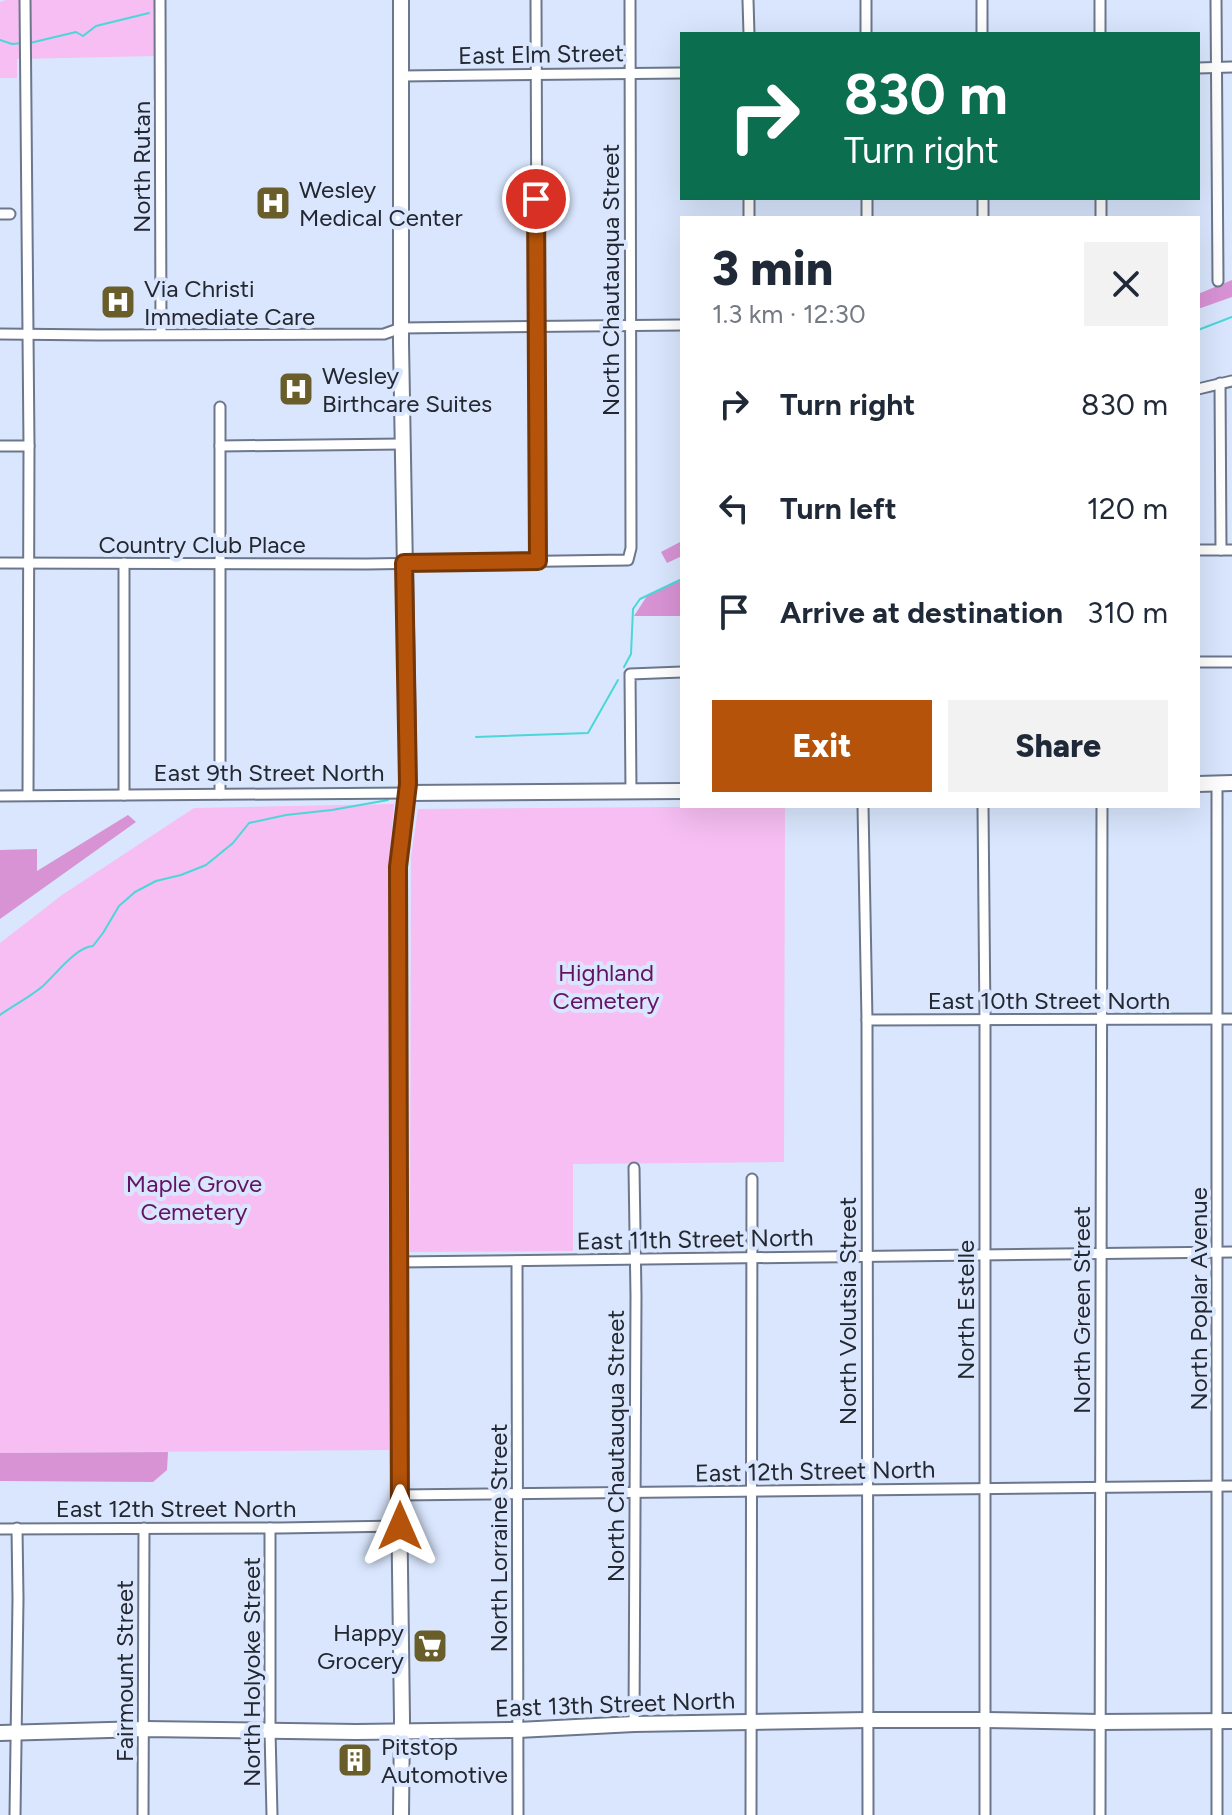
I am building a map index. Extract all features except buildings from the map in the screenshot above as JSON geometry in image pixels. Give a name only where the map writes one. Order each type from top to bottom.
[{"type":"main road","points":[[401,0],[402,444],[408,742],[407,793],[398,867],[401,1815]]},
{"type":"main road","points":[[1200,784],[1225,784]]},
{"type":"main road","name":"East 9th Street North","points":[[407,793],[680,791]]},
{"type":"main road","name":"East 13th Street North","points":[[0,1733],[145,1729],[518,1730],[634,1724],[868,1720],[1225,1721]]},
{"type":"street","points":[[25,0],[28,795]]},
{"type":"street","name":"North Rutan","points":[[160,0],[161,334]]},
{"type":"street","points":[[536,0],[538,561]]},
{"type":"street","name":"North Chautauqua Street","points":[[628,560],[631,548],[630,0]]},
{"type":"street","points":[[748,0],[749,32]]},
{"type":"street","points":[[866,0],[866,32]]},
{"type":"street","points":[[982,0],[982,32]]},
{"type":"street","points":[[1100,0],[1100,32]]},
{"type":"street","points":[[1216,0],[1218,281]]},
{"type":"street","points":[[1200,68],[1232,67]]},
{"type":"street","name":"East Elm Street","points":[[401,76],[680,73]]},
{"type":"street","points":[[0,334],[384,334],[401,328],[680,325]]},
{"type":"street","points":[[1200,388],[1232,381]]},
{"type":"street","points":[[1200,550],[1227,550],[1220,383]]},
{"type":"street","points":[[220,407],[220,794]]},
{"type":"street","points":[[220,446],[402,444]]},
{"type":"street","points":[[0,446],[29,446]]},
{"type":"street","name":"Country Club Place","points":[[0,563],[628,560]]},
{"type":"street","points":[[124,563],[124,795]]},
{"type":"street","points":[[1200,662],[1232,662]]},
{"type":"street","points":[[631,792],[630,674],[680,672]]},
{"type":"street","name":"North Poplar Avenue","points":[[1217,1815],[1225,1721],[1218,1486],[1218,1019],[1225,784]]},
{"type":"street","name":"East 9th Street North","points":[[0,796],[407,793]]},
{"type":"street","name":"North Volutsia Street","points":[[863,808],[867,1020],[868,1815]]},
{"type":"street","name":"North Estelle","points":[[983,808],[985,1815]]},
{"type":"street","name":"North Green Street","points":[[1100,1815],[1102,808]]},
{"type":"street","name":"East 10th Street North","points":[[867,1020],[1232,1019]]},
{"type":"street","name":"North Chautauqua Street","points":[[634,1168],[634,1724]]},
{"type":"street","points":[[751,1815],[752,1179]]},
{"type":"street","name":"East 11th Street North","points":[[399,1262],[1232,1252]]},
{"type":"street","name":"North Lorraine Street","points":[[517,1261],[518,1815]]},
{"type":"street","name":"East 12th Street North","points":[[399,1495],[1232,1486]]},
{"type":"street","name":"East 12th Street North","points":[[0,1529],[400,1526]]},
{"type":"street","points":[[15,1815],[17,1528]]},
{"type":"street","name":"Fairmount Street","points":[[143,1815],[144,1528]]},
{"type":"street","name":"North Holyoke Street","points":[[270,1528],[272,1815]]},
{"type":"green space","points":[[156,0],[156,56],[17,59],[17,78],[0,78],[0,2]]},
{"type":"green space","name":"Maple Grove Cemetery","points":[[394,804],[388,877],[389,1450],[0,1453],[0,943],[62,895],[194,808]]},
{"type":"green space","name":"Highland Cemetery","points":[[785,808],[784,1162],[573,1164],[573,1251],[410,1252],[411,858],[418,809]]},
{"type":"shaded area","points":[[1232,280],[1232,297],[1200,308],[1200,293]]},
{"type":"shaded area","points":[[680,542],[680,557],[667,563],[661,552]]},
{"type":"shaded area","points":[[680,581],[680,616],[634,616],[647,596]]},
{"type":"shaded area","points":[[128,815],[136,822],[0,919],[0,850],[37,849],[37,871]]},
{"type":"shaded area","points":[[168,1452],[167,1470],[153,1482],[0,1481],[0,1453]]},
{"type":"waterway","points":[[30,43],[76,32],[83,36],[96,26],[149,13]]},
{"type":"waterway","points":[[0,40],[12,44],[23,43]]},
{"type":"waterway","points":[[1200,329],[1232,317]]},
{"type":"waterway","points":[[624,667],[631,654],[633,609],[640,599],[680,580]]},
{"type":"waterway","points":[[476,737],[588,733],[618,680]]},
{"type":"waterway","points":[[0,1015],[43,986],[73,956],[93,946],[119,906],[135,892],[156,881],[206,865],[233,843],[249,823],[388,800]]},
{"type":"place","name":"Wesley Medical Center","points":[[273,203]]},
{"type":"place","name":"Via Christi Immediate Care","points":[[118,302]]},
{"type":"place","name":"Wesley Birthcare Suites","points":[[296,389]]},
{"type":"place","name":"Happy Grocery","points":[[430,1646]]},
{"type":"place","name":"Pitstop Automotive","points":[[355,1760]]},
{"type":"route","points":[[400,1526],[398,867],[408,784],[404,563],[538,561],[536,199]]}]
